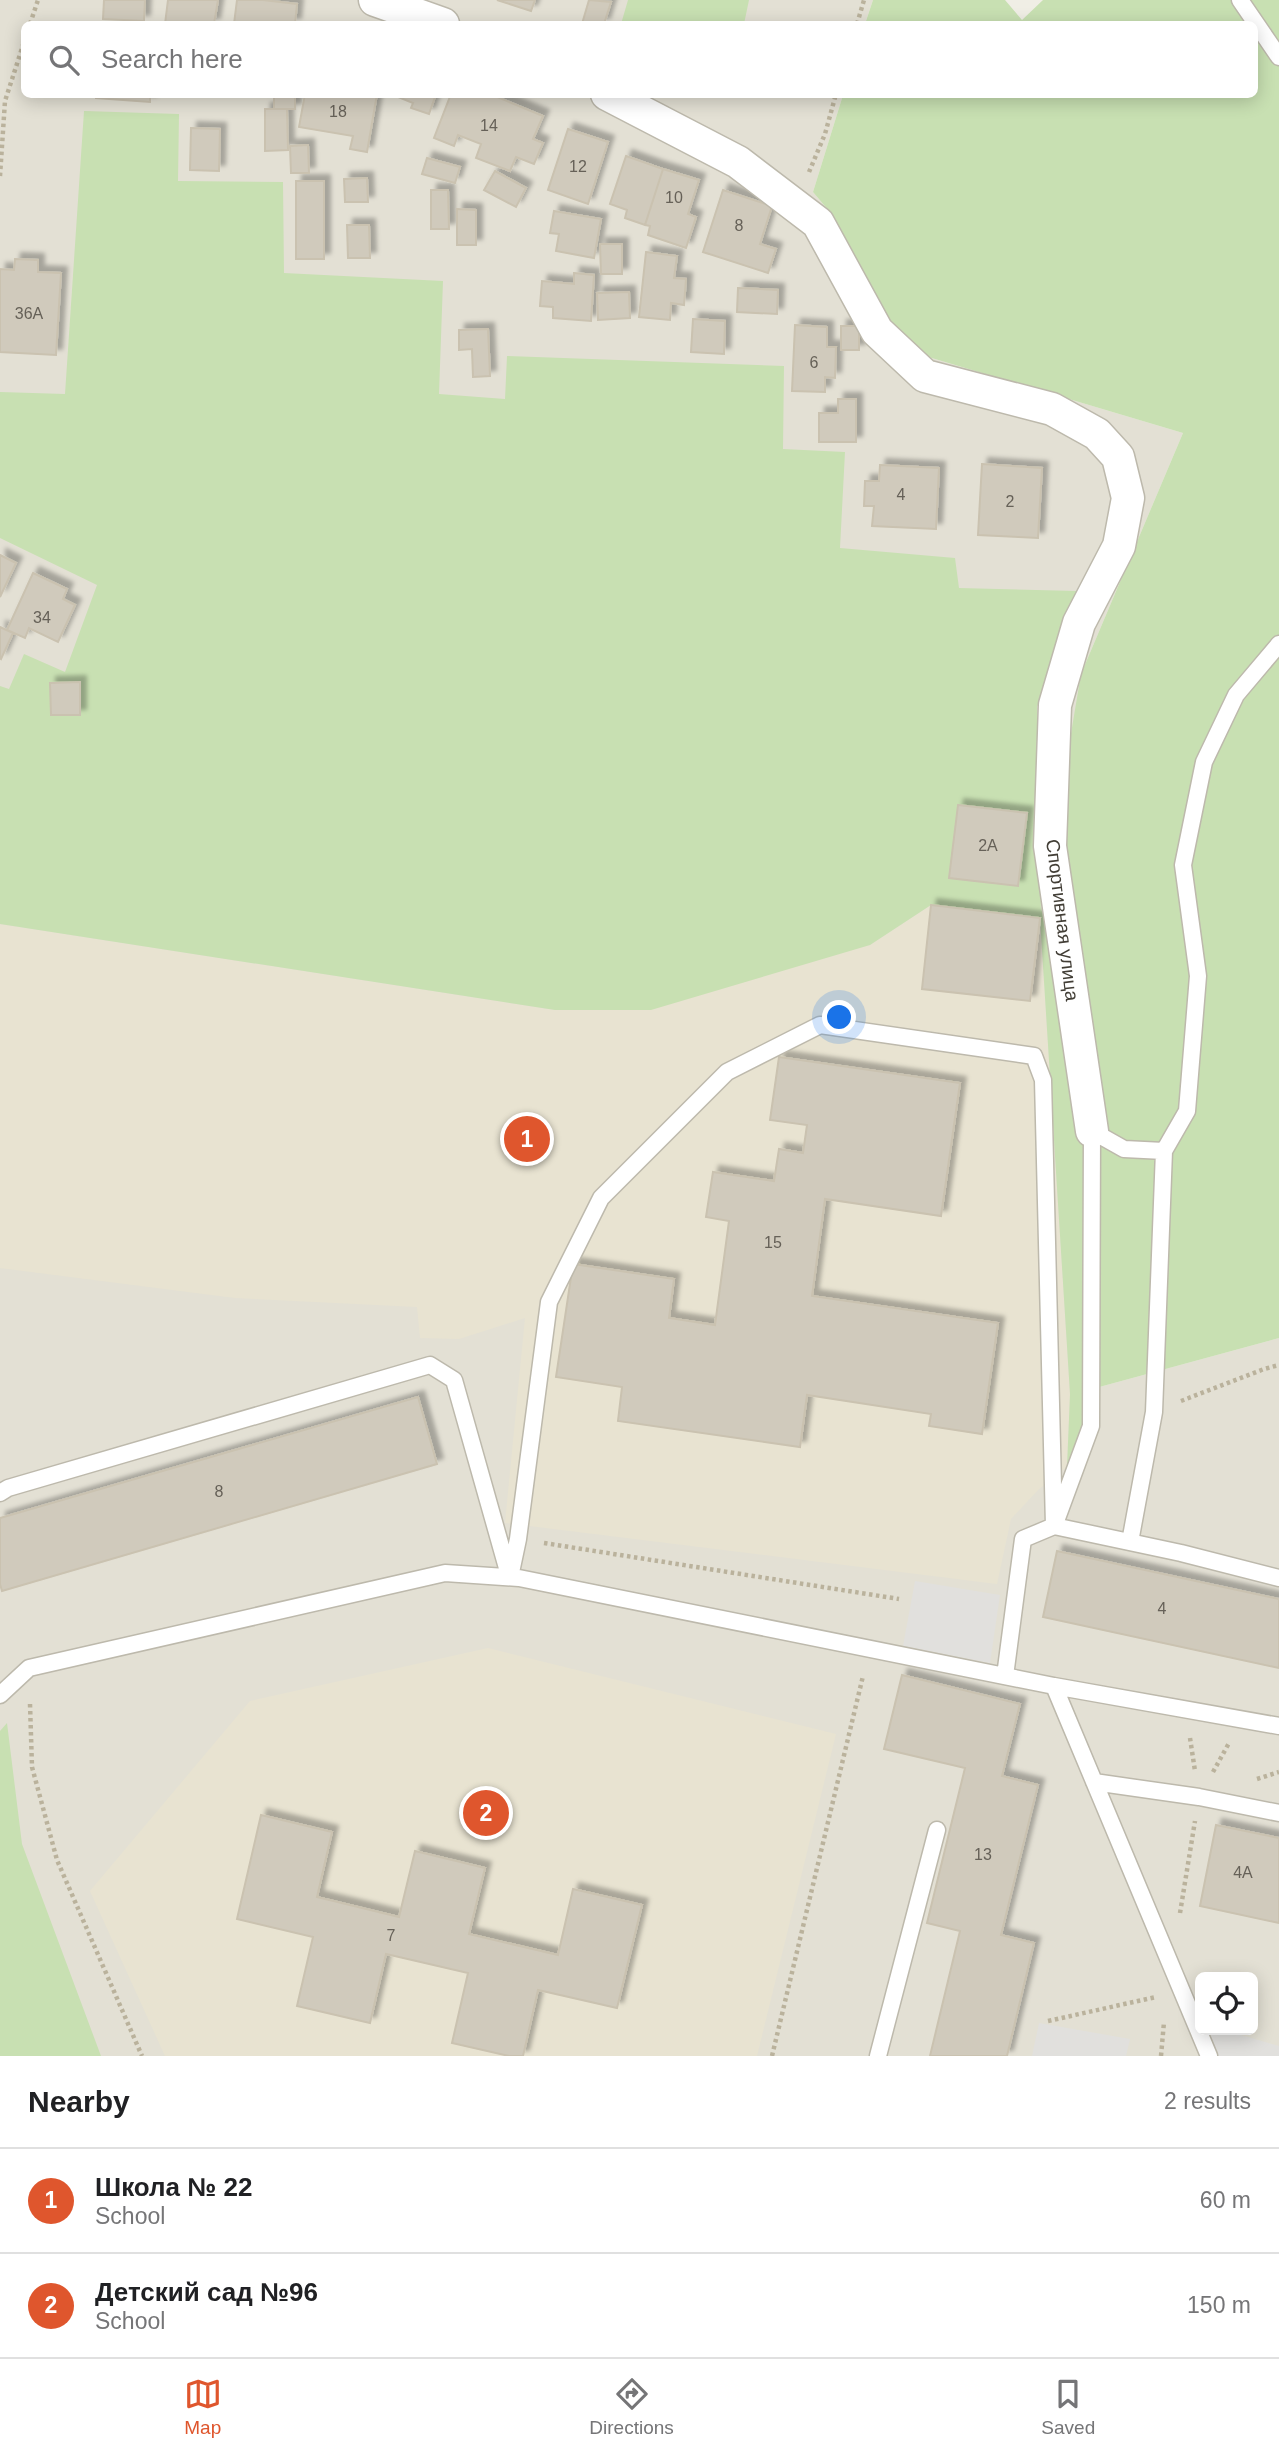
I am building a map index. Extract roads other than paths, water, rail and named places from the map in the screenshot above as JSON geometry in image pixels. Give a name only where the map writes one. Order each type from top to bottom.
[{"type":"street","points":[[375,0],[434,21]]},
{"type":"street","name":"Спортивная улица","points":[[615,98],[738,162],[818,223],[877,331],[925,376],[1052,409],[1097,433],[1118,457],[1128,498],[1119,546],[1079,623],[1055,705],[1050,846],[1092,1132]]},
{"type":"lane","points":[[1240,0],[1254,21]]},
{"type":"lane","points":[[1258,26],[1279,57]]},
{"type":"lane","points":[[1130,1542],[1154,1412],[1164,1151],[1187,1111],[1198,976],[1183,865],[1203,762],[1236,695],[1279,644]]},
{"type":"lane","points":[[510,1577],[518,1539],[549,1302],[601,1198],[727,1072],[820,1025],[1034,1056],[1043,1080],[1054,1526]]},
{"type":"lane","points":[[1054,1526],[1091,1426],[1092,1132],[1124,1149],[1164,1151]]},
{"type":"lane","points":[[0,1493],[8,1488],[430,1365],[453,1380],[510,1577]]},
{"type":"lane","points":[[1005,1676],[1023,1539],[1054,1526],[1279,1578]]},
{"type":"lane","points":[[0,1695],[29,1668],[445,1573],[510,1577],[1054,1686],[1279,1726]]},
{"type":"lane","points":[[1054,1686],[1209,2056]]},
{"type":"lane","points":[[1094,1782],[1199,1797],[1279,1813]]},
{"type":"lane","points":[[878,2056],[937,1830]]},
{"type":"place","name":"Школа № 22","points":[[527,1139]]},
{"type":"place","name":"Детский сад №96","points":[[486,1813]]}]
